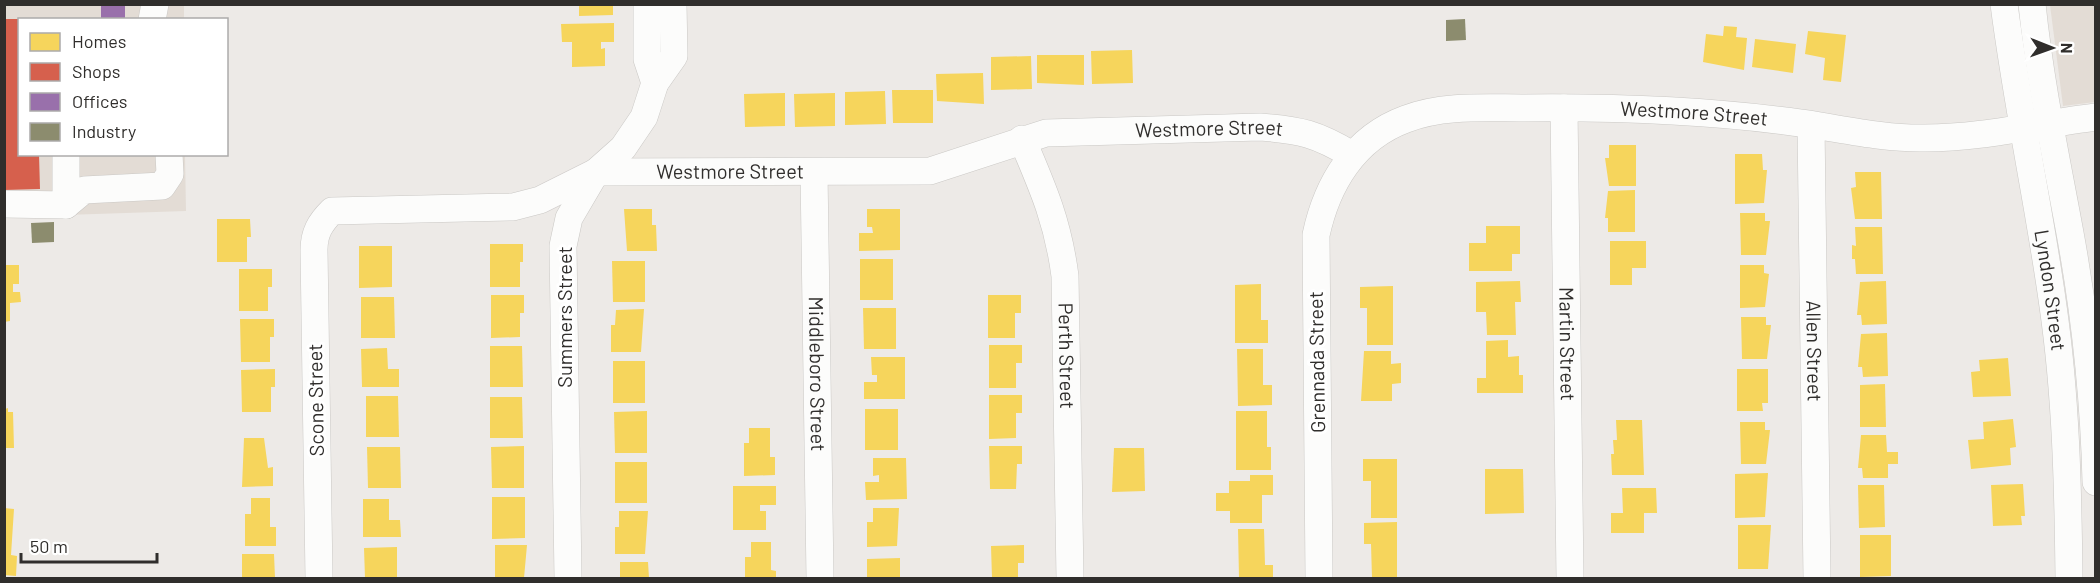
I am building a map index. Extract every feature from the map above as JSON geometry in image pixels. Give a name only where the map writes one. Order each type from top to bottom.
[{"type":"street","points":[[647,4],[647,59],[655,83]]},
{"type":"street","name":"Summers Street","points":[[568,579],[563,246],[569,218],[596,172],[623,148],[638,125],[655,83],[674,56],[673,4]]},
{"type":"street","name":"Lyndon Street","points":[[2004,4],[2021,127],[2044,250],[2062,390],[2068,472],[2069,579]]},
{"type":"street","name":"Lyndon Street","points":[[2032,4],[2049,123],[2080,295],[2091,394],[2096,482]]},
{"type":"street","name":"Westmore Street","points":[[320,223],[332,212],[342,209],[513,207],[540,200],[596,172],[930,171],[1022,139],[1046,133],[1081,130],[1260,127],[1304,131],[1352,155],[1386,129],[1405,119],[1448,109],[1564,108],[1677,112],[1924,138],[2096,117]]},
{"type":"street","name":"Martin Street","points":[[1564,108],[1570,579]]},
{"type":"street","name":"Allen Street","points":[[1811,125],[1817,579]]},
{"type":"street","name":"Perth Street","points":[[1022,139],[1049,200],[1060,240],[1065,276],[1070,579]]},
{"type":"street","name":"Grennada Street","points":[[1319,579],[1316,235],[1328,194],[1338,174],[1352,155]]},
{"type":"street","points":[[66,156],[66,205]]},
{"type":"street","points":[[4,204],[66,205],[84,190],[162,186],[170,174],[169,156]]},
{"type":"street","name":"Middleboro Street","points":[[814,172],[820,579]]},
{"type":"street","name":"Scone Street","points":[[318,579],[314,237],[320,223]]},
{"type":"shaded area","points":[[4,5],[184,5],[184,18],[18,18],[18,156],[185,156],[186,211],[5,217]]},
{"type":"shaded area","points":[[2050,5],[2095,5],[2095,102],[2063,106]]},
{"type":"building: Homes","points":[[579,4],[613,4],[613,15],[579,16]]},
{"type":"building: Homes","points":[[614,23],[614,42],[601,42],[601,49],[605,48],[605,66],[572,67],[572,42],[562,42],[561,24]]},
{"type":"building: Homes","points":[[1724,26],[1737,27],[1736,37],[1747,38],[1744,70],[1703,62],[1706,34],[1723,36]]},
{"type":"building: Homes","points":[[1808,31],[1846,35],[1841,82],[1823,80],[1825,58],[1805,54]]},
{"type":"building: Homes","points":[[1755,39],[1796,44],[1793,73],[1752,67]]},
{"type":"building: Homes","points":[[1132,50],[1133,83],[1092,84],[1091,51]]},
{"type":"building: Homes","points":[[1037,55],[1084,55],[1084,85],[1037,83]]},
{"type":"building: Homes","points":[[1031,56],[1032,89],[991,90],[991,57]]},
{"type":"building: Homes","points":[[983,73],[984,104],[937,101],[936,74]]},
{"type":"building: Homes","points":[[892,90],[933,90],[933,123],[893,123]]},
{"type":"building: Homes","points":[[885,91],[886,124],[845,125],[845,92]]},
{"type":"building: Homes","points":[[785,93],[785,126],[745,127],[744,94]]},
{"type":"building: Homes","points":[[835,93],[835,126],[795,127],[794,94]]},
{"type":"building: Homes","points":[[1609,145],[1636,145],[1636,186],[1609,186],[1605,158],[1609,158]]},
{"type":"building: Homes","points":[[1735,154],[1762,154],[1763,170],[1767,170],[1764,203],[1735,204]]},
{"type":"building: Homes","points":[[1855,172],[1881,172],[1882,219],[1855,219],[1851,188],[1856,187]]},
{"type":"building: Homes","points":[[1635,190],[1635,232],[1608,232],[1608,218],[1605,218],[1608,191]]},
{"type":"building: Homes","points":[[624,209],[652,209],[652,225],[656,225],[657,251],[627,251]]},
{"type":"building: Homes","points":[[867,209],[900,209],[900,250],[859,251],[859,233],[873,233],[872,227],[867,227]]},
{"type":"building: Homes","points":[[1740,213],[1765,213],[1765,221],[1770,221],[1766,255],[1741,255]]},
{"type":"building: Homes","points":[[217,219],[250,219],[251,237],[247,237],[247,262],[217,262]]},
{"type":"building: Homes","points":[[1486,226],[1520,226],[1520,254],[1512,254],[1512,271],[1469,271],[1469,243],[1486,243]]},
{"type":"building: Homes","points":[[1855,227],[1882,227],[1883,274],[1856,274],[1855,259],[1852,259],[1852,245],[1856,246]]},
{"type":"building: Homes","points":[[1610,241],[1646,241],[1646,268],[1632,268],[1632,285],[1610,285]]},
{"type":"building: Homes","points":[[490,244],[523,244],[520,287],[490,287]]},
{"type":"building: Homes","points":[[359,246],[392,246],[392,287],[359,288]]},
{"type":"building: Homes","points":[[860,259],[893,259],[893,300],[860,300]]},
{"type":"building: Homes","points":[[612,261],[645,261],[645,302],[613,302]]},
{"type":"building: Homes","points":[[4,265],[19,265],[19,284],[13,284],[13,292],[20,292],[21,302],[10,303],[10,321],[4,322]]},
{"type":"building: Homes","points":[[1740,265],[1764,265],[1764,273],[1769,274],[1765,307],[1740,308]]},
{"type":"building: Homes","points":[[239,269],[272,269],[272,287],[268,287],[268,311],[239,311]]},
{"type":"building: Homes","points":[[1520,281],[1521,302],[1515,302],[1516,335],[1487,335],[1486,312],[1476,312],[1476,282]]},
{"type":"building: Homes","points":[[1886,281],[1887,324],[1862,325],[1861,315],[1857,315],[1860,282]]},
{"type":"building: Homes","points":[[1261,284],[1261,320],[1268,320],[1268,343],[1235,343],[1235,285]]},
{"type":"building: Homes","points":[[1393,286],[1393,345],[1367,345],[1367,308],[1360,308],[1360,287]]},
{"type":"building: Homes","points":[[491,295],[524,295],[524,313],[520,313],[520,337],[491,338]]},
{"type":"building: Homes","points":[[988,295],[1021,295],[1021,313],[1015,313],[1015,338],[988,338]]},
{"type":"building: Homes","points":[[361,297],[394,297],[395,338],[361,338]]},
{"type":"building: Homes","points":[[863,308],[896,308],[896,349],[864,349]]},
{"type":"building: Homes","points":[[644,309],[641,352],[611,352],[611,325],[615,325],[616,310]]},
{"type":"building: Homes","points":[[1741,317],[1766,317],[1766,325],[1771,325],[1767,359],[1742,359]]},
{"type":"building: Homes","points":[[240,319],[274,319],[274,337],[270,337],[270,362],[241,362]]},
{"type":"building: Homes","points":[[1887,333],[1888,376],[1863,377],[1862,367],[1858,367],[1861,334]]},
{"type":"building: Homes","points":[[1508,340],[1508,357],[1519,356],[1519,375],[1523,375],[1523,393],[1477,393],[1477,378],[1486,378],[1486,341]]},
{"type":"building: Homes","points":[[989,345],[1022,345],[1022,363],[1016,363],[1016,388],[989,388]]},
{"type":"building: Homes","points":[[490,346],[522,346],[523,387],[490,387]]},
{"type":"building: Homes","points":[[387,348],[388,369],[399,369],[399,387],[362,387],[361,349]]},
{"type":"building: Homes","points":[[1237,349],[1263,349],[1263,385],[1272,385],[1272,405],[1238,406]]},
{"type":"building: Homes","points":[[1364,351],[1391,351],[1391,364],[1401,363],[1401,383],[1392,384],[1392,401],[1361,401]]},
{"type":"building: Homes","points":[[871,357],[905,357],[905,399],[864,399],[864,382],[877,382],[877,375],[872,375]]},
{"type":"building: Homes","points":[[2008,358],[2011,396],[1973,397],[1971,372],[1980,371],[1979,360]]},
{"type":"building: Homes","points":[[613,361],[645,361],[645,403],[613,403]]},
{"type":"building: Homes","points":[[275,369],[275,387],[271,387],[271,412],[242,412],[241,370]]},
{"type":"building: Homes","points":[[1737,369],[1768,369],[1768,403],[1762,403],[1763,411],[1737,411]]},
{"type":"building: Homes","points":[[1885,384],[1886,427],[1860,427],[1860,385]]},
{"type":"building: Homes","points":[[989,395],[1022,395],[1022,413],[1016,413],[1016,438],[989,439]]},
{"type":"building: Homes","points":[[366,396],[398,396],[399,437],[366,437]]},
{"type":"building: Homes","points":[[490,397],[522,397],[523,438],[490,438]]},
{"type":"building: Homes","points":[[8,408],[8,412],[13,412],[14,448],[5,448],[5,409]]},
{"type":"building: Homes","points":[[865,409],[898,409],[898,450],[865,450]]},
{"type":"building: Homes","points":[[647,411],[647,453],[615,453],[614,412]]},
{"type":"building: Homes","points":[[1236,411],[1267,411],[1267,447],[1271,447],[1271,470],[1236,470]]},
{"type":"building: Homes","points":[[2013,419],[2016,447],[2010,448],[2011,465],[1971,469],[1968,440],[1984,439],[1983,422]]},
{"type":"building: Homes","points":[[1616,420],[1642,420],[1644,475],[1612,475],[1611,454],[1614,454],[1613,440],[1617,440]]},
{"type":"building: Homes","points":[[1740,422],[1765,422],[1765,430],[1770,430],[1766,464],[1741,464]]},
{"type":"building: Homes","points":[[749,428],[770,428],[770,457],[775,457],[775,475],[744,476],[744,443],[749,443]]},
{"type":"building: Homes","points":[[1861,435],[1886,435],[1887,452],[1898,452],[1898,464],[1888,464],[1888,478],[1863,478],[1862,468],[1858,468]]},
{"type":"building: Homes","points":[[244,438],[264,438],[268,468],[273,467],[273,486],[242,487]]},
{"type":"building: Homes","points":[[524,446],[524,488],[492,488],[491,447]]},
{"type":"building: Homes","points":[[989,446],[1022,446],[1022,464],[1017,464],[1016,489],[990,489]]},
{"type":"building: Homes","points":[[367,447],[400,447],[401,488],[368,488]]},
{"type":"building: Homes","points":[[1114,448],[1144,448],[1145,491],[1112,492]]},
{"type":"building: Homes","points":[[873,458],[906,458],[907,499],[866,500],[865,482],[879,482],[879,475],[873,476]]},
{"type":"building: Homes","points":[[1363,459],[1397,459],[1397,518],[1371,518],[1371,481],[1363,481]]},
{"type":"building: Homes","points":[[615,462],[647,462],[647,503],[615,503]]},
{"type":"building: Homes","points":[[1485,469],[1523,469],[1524,513],[1485,514]]},
{"type":"building: Homes","points":[[1768,473],[1765,517],[1735,518],[1735,474]]},
{"type":"building: Homes","points":[[1250,475],[1273,475],[1273,495],[1262,495],[1262,523],[1230,523],[1230,511],[1216,511],[1216,493],[1229,493],[1229,481],[1250,481]]},
{"type":"building: Homes","points":[[2023,484],[2025,516],[2021,516],[2022,525],[1993,526],[1991,485]]},
{"type":"building: Homes","points":[[1858,485],[1884,485],[1885,527],[1859,528]]},
{"type":"building: Homes","points":[[733,486],[776,486],[776,505],[760,505],[760,511],[766,511],[766,530],[733,530]]},
{"type":"building: Homes","points":[[1622,488],[1656,488],[1657,513],[1644,513],[1644,533],[1611,533],[1611,513],[1623,513]]},
{"type":"building: Homes","points":[[492,497],[525,497],[525,538],[492,539]]},
{"type":"building: Homes","points":[[251,498],[270,498],[270,527],[276,527],[276,546],[245,546],[245,514],[251,514]]},
{"type":"building: Homes","points":[[363,499],[389,499],[389,520],[400,520],[401,537],[363,537]]},
{"type":"building: Homes","points":[[4,508],[14,509],[11,555],[17,556],[16,576],[4,575]]},
{"type":"building: Homes","points":[[873,508],[899,508],[897,546],[867,547],[867,522],[873,522]]},
{"type":"building: Homes","points":[[619,511],[648,511],[645,554],[615,554],[615,527],[619,527]]},
{"type":"building: Homes","points":[[1397,522],[1397,578],[1372,578],[1371,544],[1364,544],[1364,523]]},
{"type":"building: Homes","points":[[1738,525],[1771,525],[1768,569],[1738,569]]},
{"type":"building: Homes","points":[[1238,529],[1264,529],[1265,565],[1273,565],[1273,578],[1239,578]]},
{"type":"building: Homes","points":[[1860,535],[1891,535],[1891,576],[1860,577]]},
{"type":"building: Homes","points":[[751,542],[771,542],[771,570],[776,571],[776,578],[745,578],[745,557],[751,557]]},
{"type":"building: Homes","points":[[495,545],[527,545],[524,578],[495,578]]},
{"type":"building: Homes","points":[[1024,545],[1024,563],[1018,563],[1018,578],[992,578],[991,546]]},
{"type":"building: Homes","points":[[397,547],[397,578],[365,578],[364,548]]},
{"type":"building: Homes","points":[[242,554],[274,554],[275,578],[242,578]]},
{"type":"building: Homes","points":[[900,558],[900,578],[867,578],[867,559]]},
{"type":"building: Homes","points":[[620,562],[648,562],[649,578],[620,578]]},
{"type":"building: Shops","points":[[4,19],[18,19],[18,156],[39,156],[40,189],[4,190]]},
{"type":"building: Offices","points":[[101,4],[125,4],[125,18],[101,18]]},
{"type":"building: Industry","points":[[1465,19],[1466,40],[1446,41],[1446,20]]},
{"type":"building: Industry","points":[[54,222],[54,242],[32,243],[31,223]]}]
